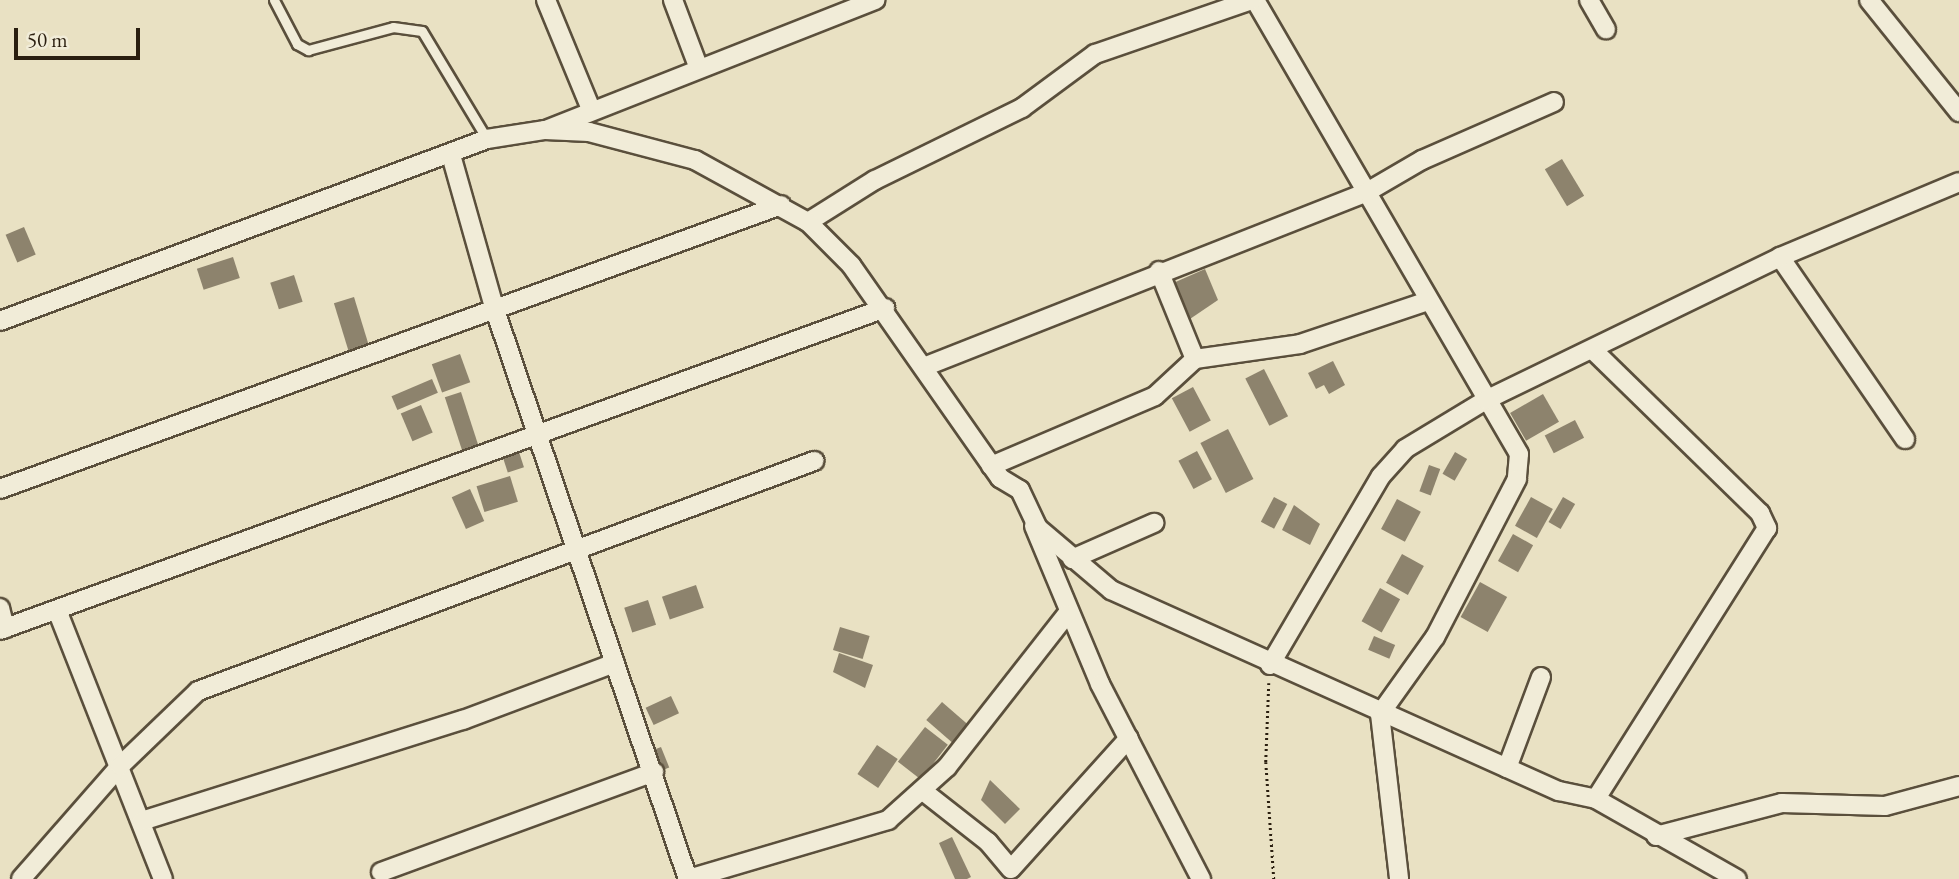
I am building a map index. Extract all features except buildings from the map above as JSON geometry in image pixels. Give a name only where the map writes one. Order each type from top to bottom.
[{"type":"street","points":[[546,0],[591,110]]},
{"type":"street","points":[[673,0],[698,66]]},
{"type":"street","points":[[545,130],[857,3],[876,0]]},
{"type":"street","points":[[808,222],[875,180],[1022,108],[1095,54],[1254,0],[1367,192],[1427,301],[1486,400],[1517,443],[1517,479],[1435,637],[1380,714],[1399,879]]},
{"type":"street","points":[[1589,0],[1606,30]]},
{"type":"street","points":[[1869,0],[1959,112]]},
{"type":"street","points":[[926,366],[1159,271],[1367,192],[1401,170],[1554,102]]},
{"type":"street","points":[[0,321],[451,155],[487,139],[545,130],[589,132],[671,152],[780,205],[808,222],[885,307],[991,466],[1020,490],[1038,528],[1072,559],[1158,616],[1559,791],[1596,799],[1656,836],[1737,879]]},
{"type":"street","points":[[451,155],[494,307],[654,772],[688,879],[859,832],[923,791],[1067,614]]},
{"type":"street","points":[[1270,665],[1381,476],[1405,449],[1486,400],[1595,352],[1780,257],[1959,182]]},
{"type":"street","points":[[0,489],[780,205]]},
{"type":"street","points":[[1780,257],[1905,439]]},
{"type":"street","points":[[1159,271],[1195,359]]},
{"type":"street","points":[[991,466],[1155,396],[1195,359],[1300,344],[1427,301]]},
{"type":"street","points":[[0,608],[3,629],[536,430],[885,307]]},
{"type":"street","points":[[1595,352],[1760,513],[1767,528],[1596,799]]},
{"type":"street","points":[[21,879],[120,766],[198,691],[575,547],[814,460]]},
{"type":"street","points":[[1020,490],[1067,614],[1200,879]]},
{"type":"street","points":[[1072,559],[1154,523]]},
{"type":"street","points":[[57,610],[163,879]]},
{"type":"street","points":[[142,821],[463,720],[615,663]]},
{"type":"street","points":[[1507,768],[1541,677]]},
{"type":"street","points":[[923,791],[988,842],[1011,869],[1129,738]]},
{"type":"street","points":[[381,872],[654,772]]},
{"type":"street","points":[[1656,836],[1782,803],[1885,806],[1959,786]]},
{"type":"lane","points":[[274,0],[297,44],[308,50],[393,27],[422,31],[487,139]]},
{"type":"path","points":[[1270,665],[1266,762],[1274,879]]}]
